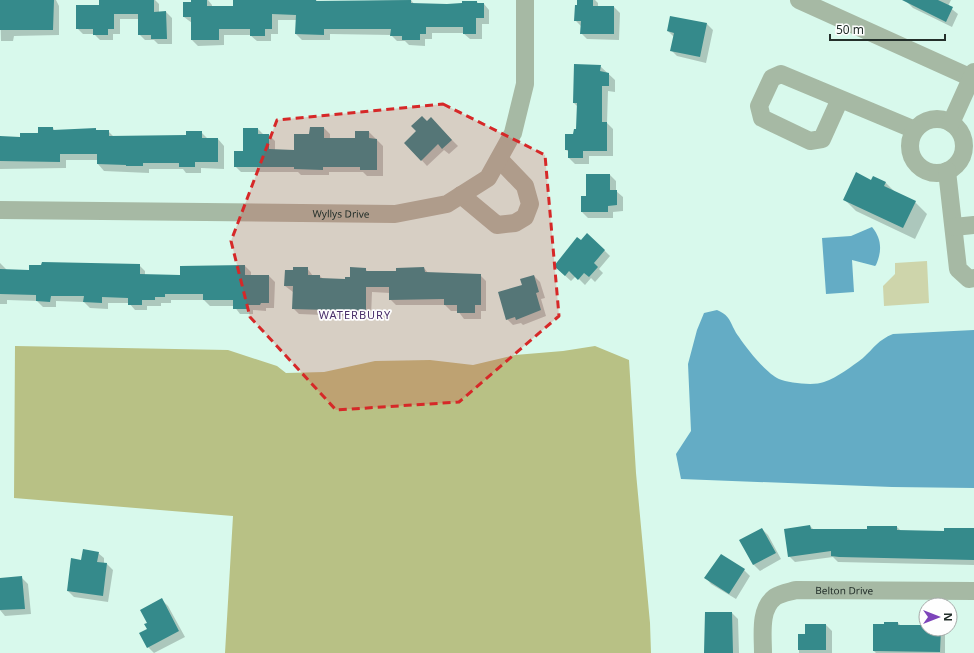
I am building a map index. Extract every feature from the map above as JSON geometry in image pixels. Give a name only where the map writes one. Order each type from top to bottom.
[{"type":"street","name":"Wyllys Drive","points":[[0,210],[395,214],[447,204],[488,178],[513,133],[525,84],[525,0]]},
{"type":"street","points":[[799,0],[973,76],[951,123]]},
{"type":"street","points":[[840,99],[822,138],[810,141],[762,118],[759,106],[772,78],[781,74],[915,130]]},
{"type":"street","points":[[935,119],[951,123],[961,134],[964,148],[958,162],[947,171],[938,173],[929,172],[915,163],[910,146],[915,130],[920,124],[935,119]]},
{"type":"street","points":[[461,195],[497,225],[515,223],[525,217],[530,204],[525,186],[498,159]]},
{"type":"street","points":[[947,171],[958,269],[969,279],[974,278]]},
{"type":"street","points":[[954,227],[974,225]]},
{"type":"street","name":"Belton Drive","points":[[763,653],[764,613],[775,598],[796,590],[974,591]]},
{"type":"highlighted area","points":[[443,104],[545,155],[559,316],[459,402],[336,410],[250,317],[231,241],[277,120]]},
{"type":"green space","points":[[927,261],[929,303],[884,306],[883,286],[895,274],[895,263]]},
{"type":"green space","points":[[15,346],[228,350],[277,366],[286,373],[324,372],[375,361],[430,360],[473,365],[515,355],[563,351],[595,346],[629,360],[636,473],[650,623],[651,653],[225,653],[233,516],[14,498]]},
{"type":"water","points":[[872,227],[878,236],[880,245],[876,265],[852,260],[854,292],[826,294],[822,238],[851,236]]},
{"type":"water","points":[[717,310],[726,315],[736,333],[747,348],[768,372],[779,379],[802,384],[824,382],[844,372],[863,358],[880,342],[893,334],[974,330],[974,488],[892,487],[681,479],[676,454],[691,431],[688,364],[697,330],[704,313]]},
{"type":"building","points":[[0,0],[54,0],[53,30],[0,30]]},
{"type":"building","points":[[99,0],[154,0],[154,12],[166,11],[167,39],[151,39],[151,35],[138,35],[138,14],[114,14],[114,29],[108,29],[108,35],[93,35],[93,29],[76,29],[76,5],[99,5]]},
{"type":"building","points":[[191,0],[207,0],[207,6],[233,6],[233,0],[411,0],[411,3],[447,4],[462,3],[462,1],[477,1],[477,3],[484,3],[484,18],[476,18],[476,34],[463,34],[463,27],[426,27],[426,34],[420,34],[420,40],[402,40],[402,36],[390,36],[391,29],[324,29],[324,35],[295,34],[296,15],[272,14],[272,29],[265,29],[265,36],[250,36],[250,29],[219,29],[219,40],[191,40],[191,17],[183,17],[183,2],[191,2]]},
{"type":"building","points":[[577,0],[593,0],[593,6],[614,6],[614,34],[580,34],[581,21],[574,21],[575,5],[577,5]]},
{"type":"building","points":[[902,0],[938,0],[953,7],[946,22]]},
{"type":"building","points":[[670,16],[707,23],[700,57],[670,51],[674,33],[667,31]]},
{"type":"building","points":[[574,64],[601,65],[600,71],[609,73],[609,86],[602,86],[602,122],[607,122],[607,151],[583,151],[583,158],[568,158],[568,150],[565,150],[565,134],[573,134],[574,129],[576,129],[577,103],[573,103]]},
{"type":"building","points":[[422,116],[427,121],[431,117],[452,140],[442,149],[438,144],[421,161],[404,143],[416,131],[411,126]]},
{"type":"building","points":[[38,127],[53,127],[53,130],[96,128],[96,130],[109,130],[109,136],[186,135],[186,131],[202,131],[202,138],[218,138],[218,162],[195,162],[195,167],[179,167],[179,163],[143,163],[143,166],[126,166],[97,164],[97,154],[60,154],[60,162],[0,161],[0,136],[20,137],[20,133],[38,133]]},
{"type":"building","points":[[310,127],[324,127],[324,138],[355,138],[355,131],[369,131],[369,138],[377,139],[377,170],[360,170],[360,167],[323,167],[323,170],[294,169],[294,167],[234,167],[234,151],[243,151],[243,128],[258,128],[258,134],[269,134],[269,149],[294,150],[294,134],[309,134]]},
{"type":"building","points":[[856,172],[871,180],[873,176],[886,182],[884,186],[916,201],[903,228],[843,200]]},
{"type":"building","points":[[586,174],[610,174],[610,190],[617,190],[617,205],[608,206],[608,212],[581,212],[581,196],[586,196]]},
{"type":"building","points":[[587,233],[605,250],[594,263],[598,267],[589,277],[584,273],[578,280],[569,271],[565,276],[554,266],[577,237],[581,240]]},
{"type":"building","points":[[42,262],[140,264],[140,274],[180,275],[180,266],[245,265],[245,275],[269,275],[269,303],[247,305],[247,309],[233,309],[233,300],[203,300],[203,294],[165,294],[165,297],[155,297],[155,300],[142,300],[142,305],[128,305],[128,298],[102,297],[102,303],[83,302],[84,296],[51,296],[50,302],[36,301],[36,295],[0,294],[0,269],[29,270],[29,265],[41,265]]},
{"type":"building","points":[[293,267],[308,267],[308,275],[320,275],[320,278],[345,279],[345,277],[350,277],[350,267],[366,268],[366,271],[396,271],[396,268],[424,267],[425,272],[481,274],[481,305],[475,305],[475,313],[457,313],[457,305],[444,305],[444,299],[389,300],[389,287],[366,287],[366,311],[292,309],[293,286],[284,286],[285,270],[293,270]]},
{"type":"building","points":[[534,275],[539,292],[536,293],[541,310],[516,320],[515,317],[506,320],[498,292],[522,285],[520,279]]},
{"type":"building","points":[[810,525],[811,529],[867,529],[867,526],[897,526],[897,530],[944,531],[944,528],[974,528],[974,560],[839,557],[831,556],[831,551],[788,557],[784,529]]},
{"type":"building","points":[[762,528],[776,553],[753,565],[739,540]]},
{"type":"building","points":[[83,549],[99,552],[97,562],[107,563],[103,596],[67,591],[71,558],[81,560]]},
{"type":"building","points":[[721,554],[745,569],[729,594],[704,578]]},
{"type":"building","points":[[22,576],[25,609],[0,610],[0,578]]},
{"type":"building","points":[[162,598],[179,631],[147,648],[139,633],[147,629],[144,624],[147,623],[140,610]]},
{"type":"building","points":[[705,612],[732,612],[733,653],[704,653]]},
{"type":"building","points":[[884,622],[898,622],[898,625],[918,625],[918,637],[941,637],[940,652],[873,651],[873,624],[884,624]]},
{"type":"building","points":[[805,624],[826,624],[826,650],[798,650],[798,634],[805,634]]},
{"type":"district","name":"WATERBURY","points":[[355,315]]}]
